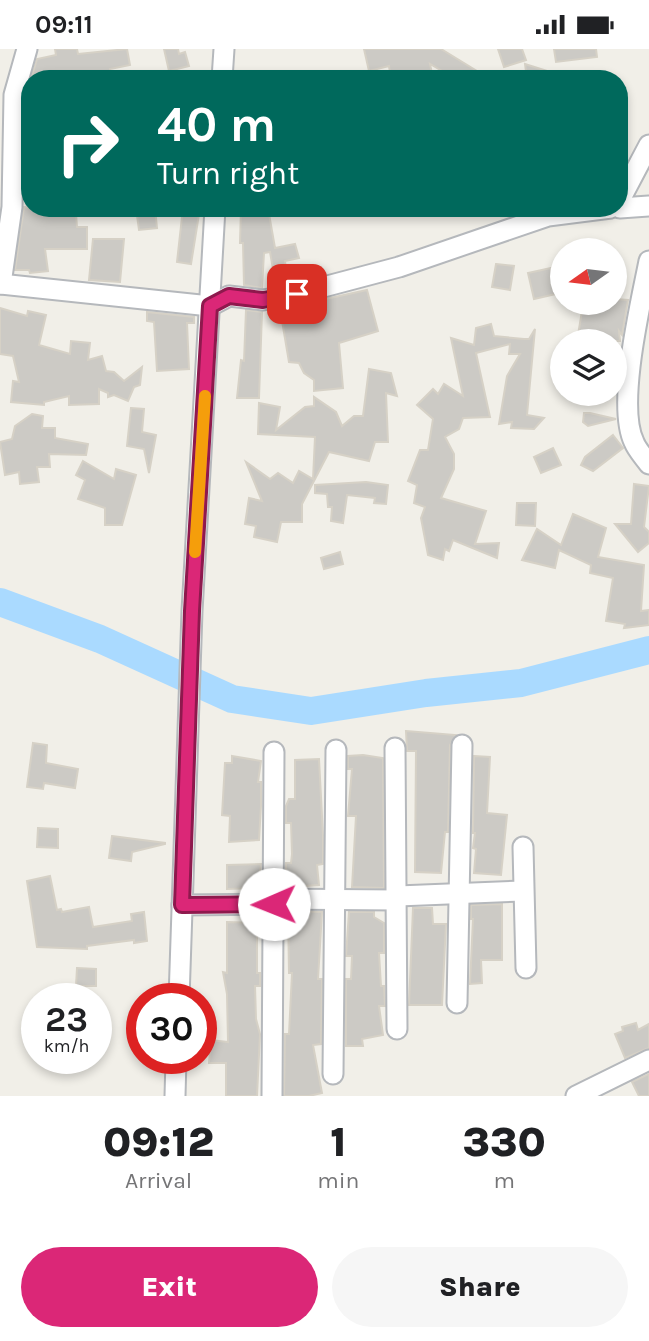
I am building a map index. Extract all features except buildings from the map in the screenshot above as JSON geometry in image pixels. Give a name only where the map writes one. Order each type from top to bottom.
[{"type":"street","points":[[21,70],[27,49]]},
{"type":"street","points":[[223,70],[224,49]]},
{"type":"street","points":[[21,70],[14,95],[12,207],[0,284],[210,306],[229,296],[263,300],[297,294],[399,267],[545,217]]},
{"type":"street","points":[[628,185],[649,145]]},
{"type":"street","points":[[628,207],[649,206]]},
{"type":"street","points":[[180,983],[192,611],[215,217]]},
{"type":"street","points":[[649,261],[633,340],[628,392],[632,440],[649,464]]},
{"type":"street","points":[[633,340],[649,352]]},
{"type":"street","points":[[457,1003],[462,745]]},
{"type":"street","points":[[396,748],[397,1029]]},
{"type":"street","points":[[333,1074],[336,750]]},
{"type":"street","points":[[272,1096],[274,751]]},
{"type":"street","points":[[523,847],[526,968]]},
{"type":"street","points":[[182,905],[522,891]]},
{"type":"street","points":[[576,1096],[649,1060]]},
{"type":"street","points":[[175,1096],[176,1074]]},
{"type":"waterway","points":[[0,602],[100,639],[232,699],[311,711],[426,693],[521,683],[649,650]]},
{"type":"slow traffic","points":[[195,552],[205,396]]},
{"type":"route","points":[[274,904],[182,905],[192,611],[210,306],[229,296],[263,300],[297,294]]}]
